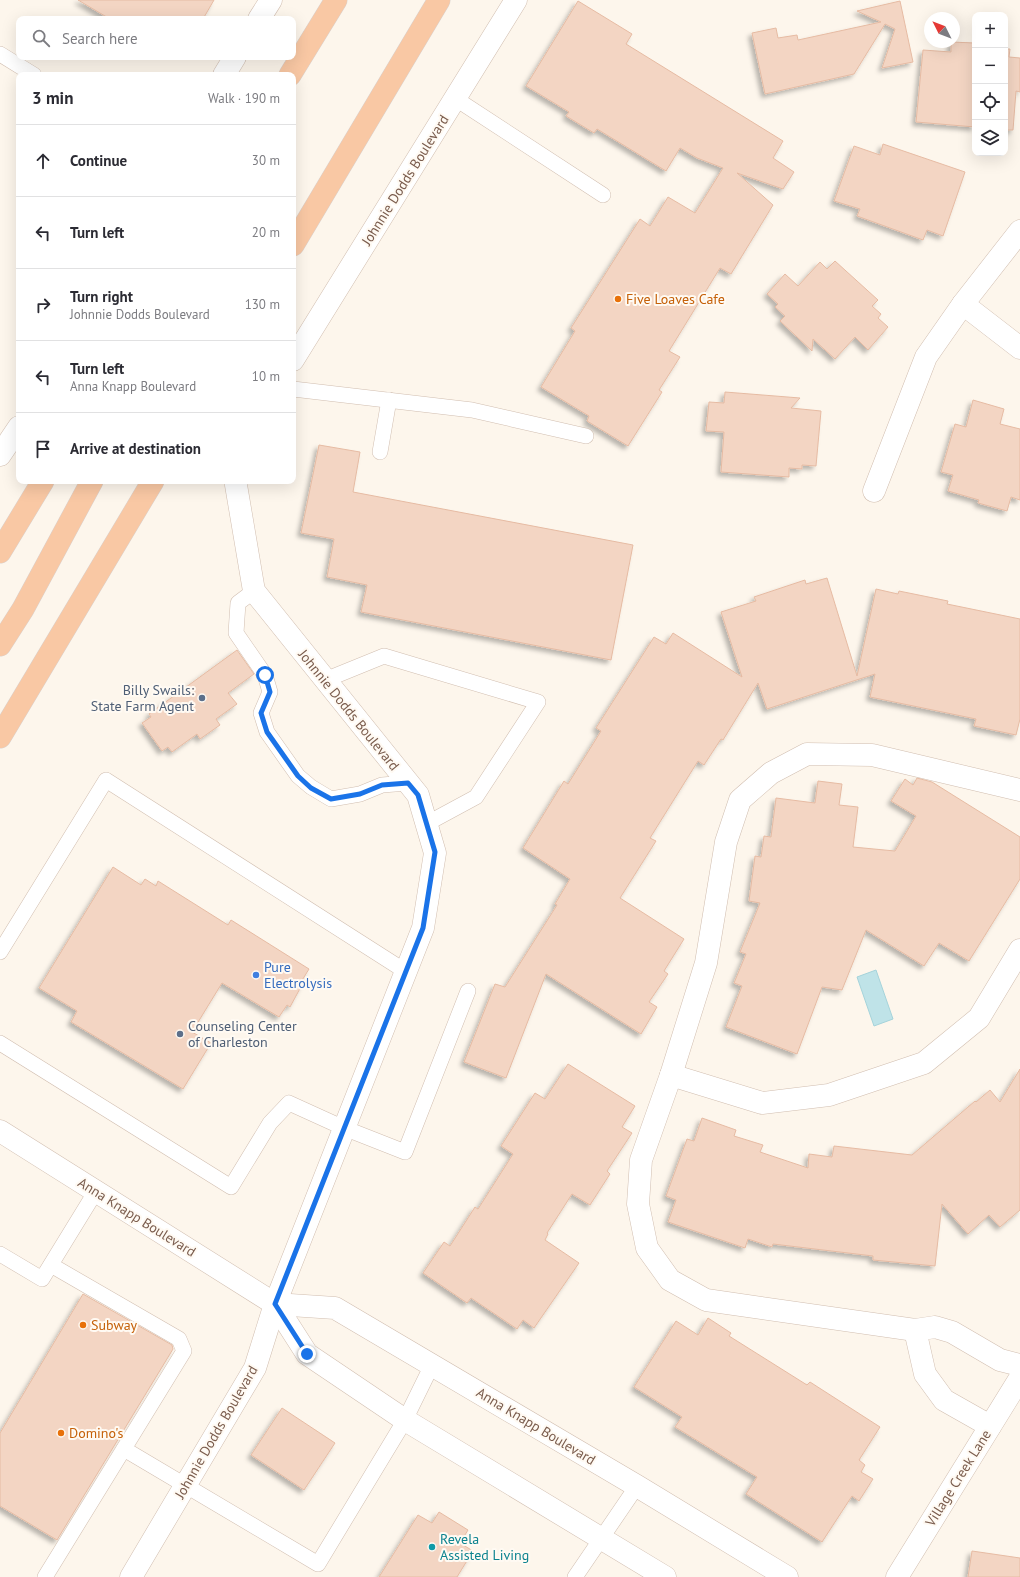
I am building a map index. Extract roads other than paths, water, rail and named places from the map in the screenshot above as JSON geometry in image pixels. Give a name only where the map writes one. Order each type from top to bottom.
[{"type":"highway","points":[[292,72],[336,0]]},
{"type":"highway","points":[[296,240],[439,0]]},
{"type":"highway","points":[[0,552],[41,484]]},
{"type":"highway","points":[[0,645],[23,609],[90,484]]},
{"type":"highway","points":[[0,737],[151,484]]},
{"type":"street","points":[[261,16],[271,0]]},
{"type":"street","name":"Johnnie Dodds Boulevard","points":[[296,355],[516,0]]},
{"type":"street","points":[[226,72],[234,60]]},
{"type":"street","points":[[874,491],[926,357],[963,304],[1020,231]]},
{"type":"street","points":[[963,304],[1020,348]]},
{"type":"street","points":[[0,455],[16,432]]},
{"type":"street","name":"Johnnie Dodds Boulevard","points":[[131,1577],[255,1368],[275,1304],[423,928],[435,852],[418,795],[254,591],[236,484]]},
{"type":"street","points":[[1020,790],[872,755],[807,754],[771,773],[740,800],[729,835],[706,963],[671,1075],[641,1160],[638,1204],[647,1248],[670,1280],[706,1300],[914,1330],[935,1328],[952,1332],[1000,1360],[1020,1365]]},
{"type":"street","points":[[671,1075],[762,1103],[829,1095],[924,1063],[979,1018],[1020,950]]},
{"type":"street","name":"Anna Knapp Boulevard","points":[[0,1131],[275,1304],[307,1354],[405,1420],[665,1577]]},
{"type":"street","name":"Anna Knapp Boulevard","points":[[275,1304],[335,1308],[637,1486],[787,1577]]},
{"type":"street","points":[[914,1330],[925,1374],[944,1400],[990,1426]]},
{"type":"street","name":"Village Creek Lane","points":[[896,1577],[1020,1378]]},
{"type":"lane","points":[[0,54],[29,72]]},
{"type":"lane","points":[[456,99],[603,195]]},
{"type":"lane","points":[[296,389],[472,410],[586,436]]},
{"type":"lane","points":[[380,452],[389,400]]},
{"type":"lane","points":[[254,591],[238,603],[236,633],[265,675],[270,692],[261,713],[267,732],[298,776],[311,788],[331,799],[360,794],[382,785],[408,783]]},
{"type":"lane","points":[[325,680],[384,656],[538,702],[476,797],[426,824]]},
{"type":"lane","points":[[0,952],[106,780],[405,971]]},
{"type":"lane","points":[[0,1043],[231,1187],[270,1123],[290,1103],[344,1128],[405,1152],[468,991]]},
{"type":"lane","points":[[0,1254],[42,1279],[96,1191]]},
{"type":"lane","points":[[45,1577],[184,1350],[178,1339],[51,1265]]},
{"type":"lane","points":[[124,1449],[318,1564],[405,1420],[432,1365]]},
{"type":"lane","points":[[575,1577],[637,1486]]},
{"type":"water","points":[[876,970],[893,1019],[874,1026],[857,977]]},
{"type":"place","name":"Five Loaves Cafe","points":[[618,299]]},
{"type":"place","name":"Billy Swails: State Farm Agent","points":[[202,698]]},
{"type":"place","name":"Pure Electrolysis","points":[[256,975]]},
{"type":"place","name":"Counseling Center of Charleston","points":[[180,1034]]},
{"type":"place","name":"Subway","points":[[83,1325]]},
{"type":"place","name":"Domino's","points":[[61,1433]]},
{"type":"place","name":"Revela Assisted Living","points":[[432,1547]]}]
